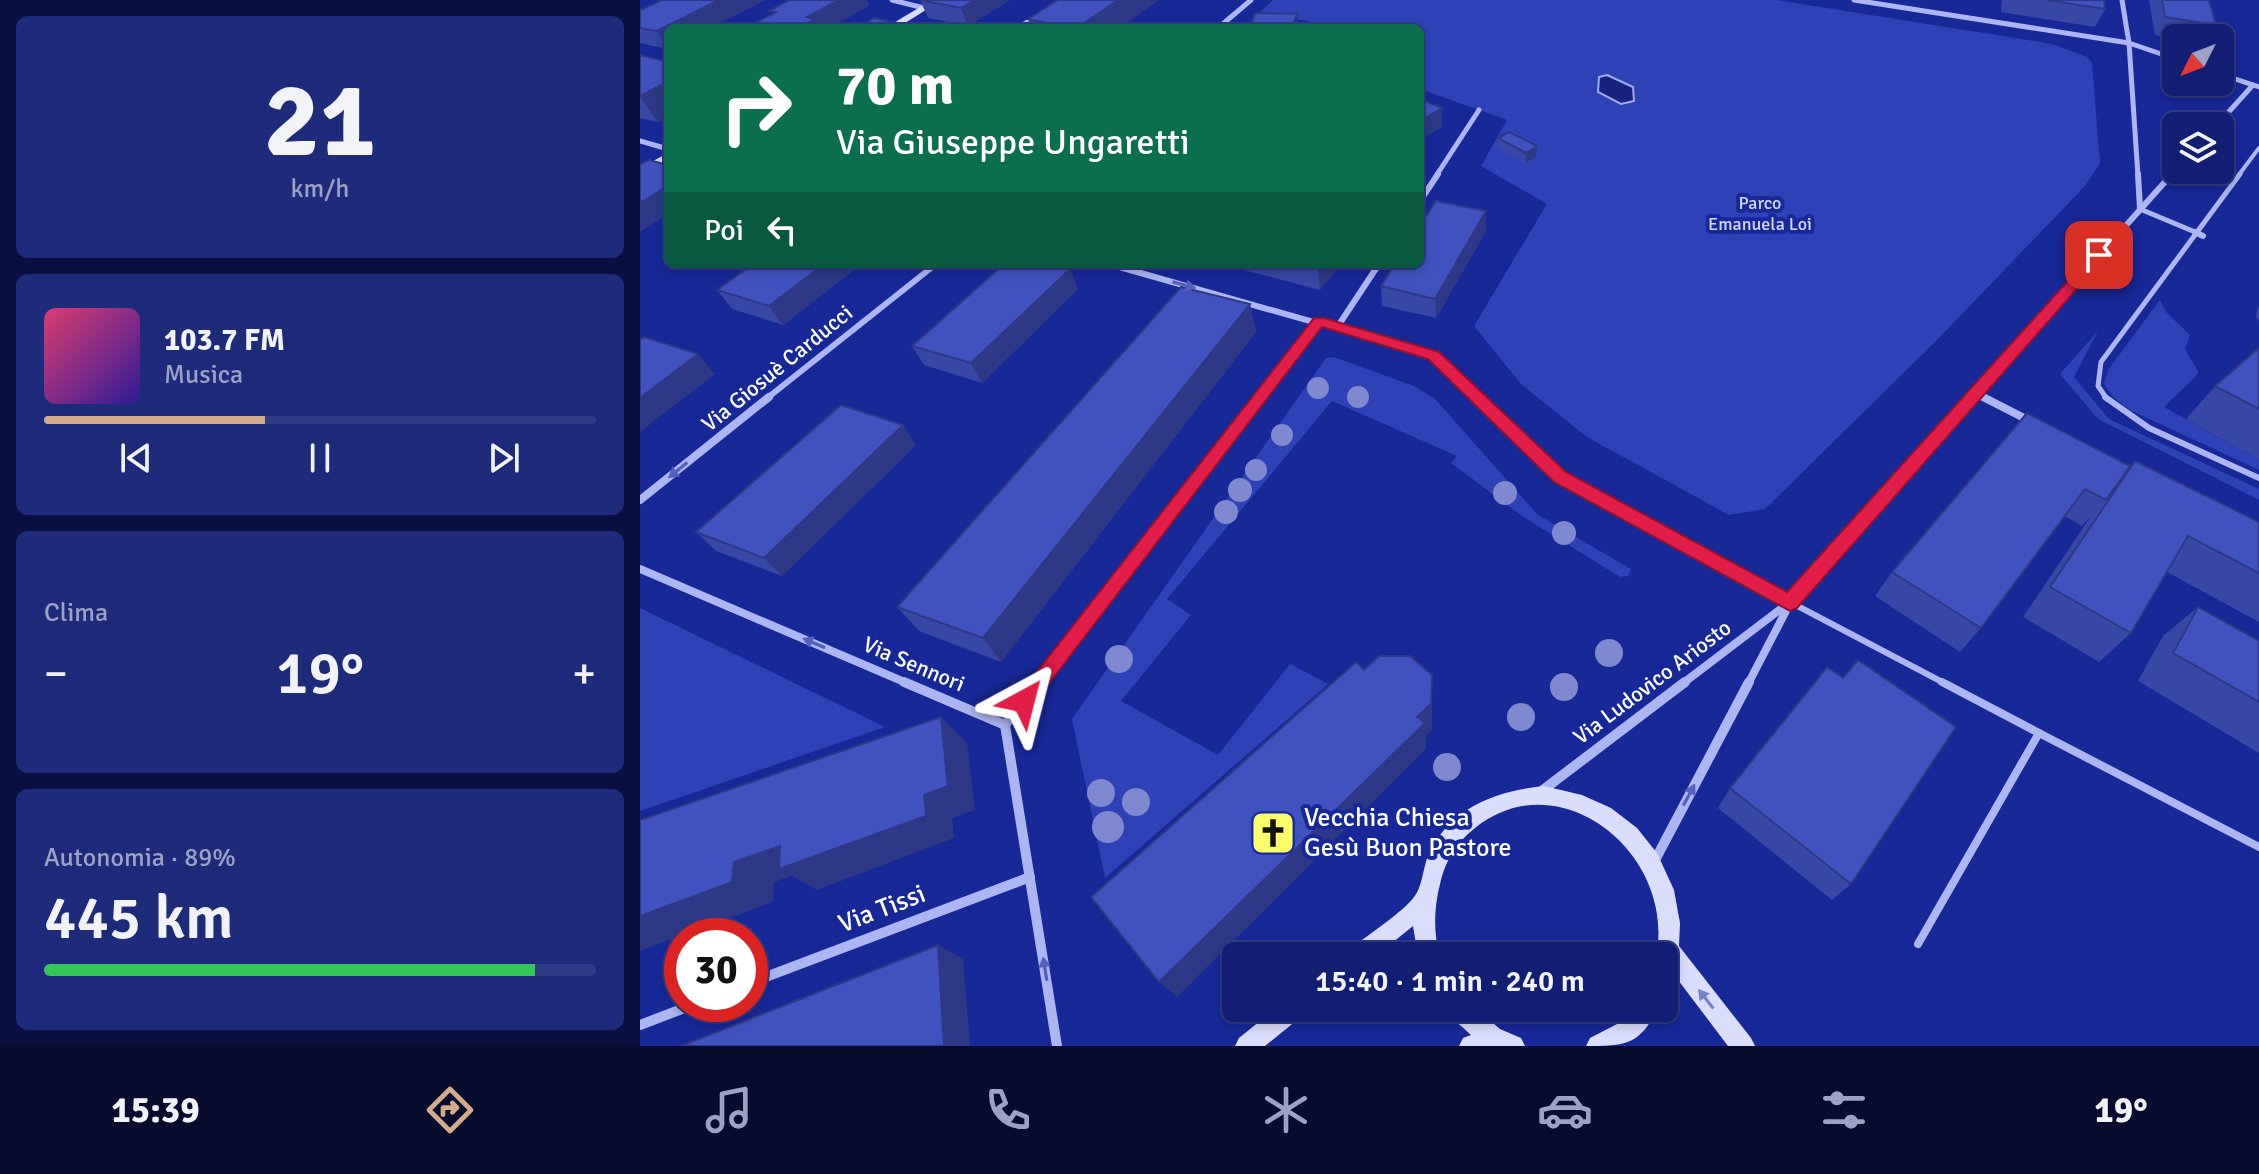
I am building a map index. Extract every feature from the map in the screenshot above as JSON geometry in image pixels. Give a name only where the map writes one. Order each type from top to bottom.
[{"type":"main road","points":[[897,24],[938,0]]},
{"type":"main road","points":[[642,170],[664,158]]},
{"type":"main road","points":[[1427,942],[1423,904],[1437,856],[1461,824],[1500,800],[1538,794],[1561,796],[1590,806],[1626,830],[1653,864],[1668,906],[1667,942]]},
{"type":"main road","points":[[1376,942],[1423,904]]},
{"type":"main road","points":[[1678,971],[1743,1046]]},
{"type":"main road","points":[[1247,1046],[1277,1022]]},
{"type":"main road","points":[[1472,1022],[1492,1043]]},
{"type":"main road","points":[[1598,1046],[1627,1031],[1634,1022]]},
{"type":"street","points":[[892,0],[924,8]]},
{"type":"street","points":[[1223,24],[1251,0]]},
{"type":"street","points":[[1854,0],[2129,43],[2162,54]]},
{"type":"street","points":[[2122,0],[2129,43],[2140,209]]},
{"type":"street","points":[[1024,24],[1040,14]]},
{"type":"street","points":[[2230,112],[2256,86],[2234,79]]},
{"type":"street","points":[[1424,195],[1479,110]]},
{"type":"street","points":[[640,141],[664,148]]},
{"type":"street","name":"Via Ludovico Ariosto","points":[[1538,794],[1790,602],[2162,184]]},
{"type":"street","points":[[2195,232],[2203,236]]},
{"type":"street","name":"Via Giosuè Carducci","points":[[640,500],[931,268]]},
{"type":"street","points":[[1124,268],[1338,326],[1433,356],[1560,477],[1790,602]]},
{"type":"street","points":[[1338,326],[1376,268]]},
{"type":"street","points":[[1057,1046],[1005,725],[1319,321]]},
{"type":"street","points":[[1977,394],[2041,427]]},
{"type":"street","name":"Via Sennori","points":[[640,569],[1005,725]]},
{"type":"street","name":"Via Ludovico Ariosto","points":[[1653,864],[1790,602]]},
{"type":"street","name":"Via Tissi","points":[[768,976],[1030,877]]},
{"type":"street","points":[[640,1025],[664,1016]]},
{"type":"lane","points":[[2259,148],[2101,362],[2098,382],[2101,393],[2124,415],[2259,478]]},
{"type":"lane","points":[[2140,209],[2195,232]]},
{"type":"lane","points":[[1790,602],[2259,847]]},
{"type":"lane","points":[[1918,944],[2039,733]]},
{"type":"green space","name":"Parco Emanuela Loi","points":[[1273,0],[1777,0],[2052,44],[2087,57],[2092,63],[2100,163],[2085,186],[1937,340],[1765,509],[1729,515],[1587,437],[1521,384],[1474,326],[1547,204],[1481,166],[1507,120],[1424,90],[1424,24],[1314,24],[1260,12]]},
{"type":"green space","points":[[2160,300],[2166,312],[2190,335],[2185,349],[2199,373],[2164,407],[2259,460],[2259,470],[2130,410],[2112,396],[2104,383],[2108,370]]},
{"type":"green space","points":[[2098,331],[2074,377],[2109,419],[2259,489],[2259,500],[2098,419],[2060,374]]},
{"type":"green space","points":[[1334,357],[1414,386],[1435,399],[1538,515],[1631,569],[1628,576],[1620,577],[1522,516],[1451,463],[1457,456],[1332,401],[1167,599],[1191,615],[1121,701],[1218,755],[1290,664],[1328,684],[1105,878],[1072,719],[1326,358]]},
{"type":"green space","points":[[640,608],[885,727],[640,811]]},
{"type":"shaded area","points":[[1607,75],[1633,87],[1634,101],[1621,104],[1598,92],[1599,77]]},
{"type":"building","points":[[662,0],[719,0],[671,24],[664,24],[664,28],[657,31],[640,28],[640,10]]},
{"type":"building","points":[[789,0],[839,0],[807,17],[815,19],[806,24],[754,24],[776,12],[769,11]]},
{"type":"building","points":[[920,0],[975,0],[961,8]]},
{"type":"building","points":[[1058,0],[1118,0],[1083,24],[1052,24],[1028,19]]},
{"type":"building","points":[[2047,0],[2104,0],[2105,9]]},
{"type":"building","points":[[2162,0],[2209,0],[2216,24],[2210,24],[2165,17]]},
{"type":"building","points":[[1255,13],[1297,14],[1293,24],[1251,24]]},
{"type":"building","points":[[874,18],[903,24],[864,24]]},
{"type":"building","points":[[640,55],[664,61],[664,86],[640,96]]},
{"type":"building","points":[[1424,101],[1442,108],[1424,119]]},
{"type":"building","points":[[1509,132],[1537,146],[1526,153],[1498,138]]},
{"type":"building","points":[[649,160],[664,164],[664,188],[640,203],[640,165]]},
{"type":"building","points":[[1436,201],[1486,211],[1435,299],[1381,286],[1392,268],[1424,268],[1424,219]]},
{"type":"building","points":[[747,268],[819,268],[769,306],[717,290]]},
{"type":"building","points":[[1000,268],[1070,269],[971,363],[912,346]]},
{"type":"building","points":[[1181,287],[1250,304],[983,638],[897,607]]},
{"type":"building","points":[[644,337],[698,354],[640,398],[640,340]]},
{"type":"building","points":[[2259,348],[2259,409],[2215,386]]},
{"type":"building","points":[[841,405],[903,425],[764,558],[696,532]]},
{"type":"building","points":[[2027,413],[2130,466],[2106,500],[2085,489],[1981,628],[1892,572]]},
{"type":"building","points":[[2135,461],[2259,522],[2259,573],[2188,536],[2131,633],[2050,587]]},
{"type":"building","points":[[2198,607],[2259,641],[2259,702],[2173,653]]},
{"type":"building","name":"Vecchia Chiesa Gesù Buon Pastore","points":[[1379,656],[1410,656],[1432,675],[1431,704],[1417,717],[1425,723],[1159,982],[1091,897],[1356,662],[1364,670]]},
{"type":"building","points":[[1858,660],[1956,727],[1851,884],[1730,788],[1827,667],[1843,678]]},
{"type":"building","points":[[941,717],[948,786],[924,795],[926,816],[779,869],[780,846],[734,862],[732,882],[640,916],[640,820]]},
{"type":"building","points":[[938,945],[944,1046],[681,1046],[742,1022],[768,1022],[768,1012]]},
{"type":"place","name":"Vecchia Chiesa Gesù Buon Pastore","points":[[1273,833]]},
{"type":"route","points":[[1024,701],[1319,321],[1433,356],[1560,477],[1790,602],[2099,255]]}]
